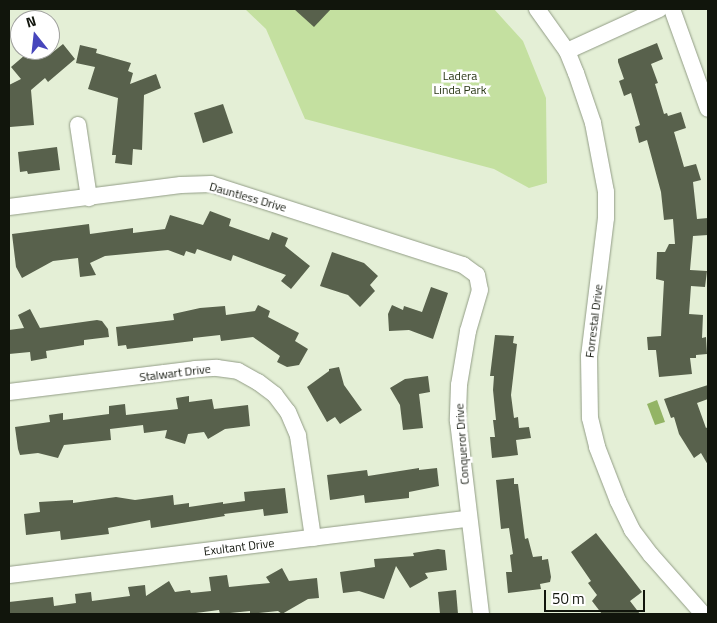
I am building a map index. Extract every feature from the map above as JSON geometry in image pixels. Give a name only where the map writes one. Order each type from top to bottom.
[{"type":"street","name":"Forrestal Drive","points":[[537,9],[567,51],[593,123],[606,192],[606,218],[588,366],[590,418],[597,447],[618,502],[632,530],[651,555],[703,614]]},
{"type":"street","points":[[567,51],[659,9]]},
{"type":"street","points":[[672,9],[708,109]]},
{"type":"street","points":[[78,125],[89,198]]},
{"type":"street","name":"Dauntless Drive","points":[[9,207],[181,185],[211,184],[463,265],[477,275]]},
{"type":"street","name":"Conqueror Drive","points":[[477,275],[480,290],[468,330],[459,385],[458,412],[468,518],[481,614]]},
{"type":"street","name":"Stalwart Drive","points":[[9,392],[194,369],[217,368],[238,371],[258,382],[274,395],[288,412],[298,436],[313,538]]},
{"type":"street","name":"Exultant Drive","points":[[9,575],[468,518]]},
{"type":"green space","name":"Ladera Linda Park","points":[[245,9],[494,9],[523,41],[546,98],[547,183],[529,188],[494,169],[305,119],[266,29]]},
{"type":"shaded area","points":[[657,400],[665,422],[655,425],[647,404]]},
{"type":"building","points":[[294,9],[331,9],[314,27]]},
{"type":"building","points":[[657,43],[663,59],[651,64],[658,83],[655,84],[664,114],[667,113],[668,116],[681,112],[686,128],[674,132],[684,167],[696,164],[701,180],[693,182],[697,219],[708,218],[708,235],[693,236],[690,270],[707,271],[705,287],[691,286],[689,314],[703,315],[702,338],[706,337],[707,354],[696,355],[696,358],[690,358],[692,374],[659,377],[656,350],[648,350],[647,337],[661,336],[664,281],[656,279],[657,252],[665,252],[669,244],[675,244],[673,219],[664,220],[661,192],[647,140],[639,143],[635,127],[640,125],[631,93],[624,96],[619,81],[624,79],[618,62],[618,59]]},
{"type":"building","points":[[63,44],[75,59],[48,82],[45,78],[31,90],[34,125],[10,127],[9,85],[21,79],[11,67],[19,60],[60,60],[60,46]]},
{"type":"building","points":[[80,45],[97,49],[96,53],[131,63],[128,71],[133,73],[130,84],[156,74],[161,88],[144,95],[142,150],[133,149],[132,165],[115,163],[116,155],[112,155],[118,98],[88,89],[95,67],[76,63]]},
{"type":"building","points":[[223,104],[233,133],[203,143],[194,113]]},
{"type":"building","points":[[57,147],[60,170],[28,174],[27,171],[20,172],[18,152]]},
{"type":"building","points":[[210,211],[231,219],[229,226],[269,240],[272,232],[288,238],[285,246],[310,266],[291,289],[281,281],[286,275],[233,255],[231,261],[197,249],[195,254],[186,251],[184,256],[168,250],[105,256],[90,263],[96,275],[80,277],[78,258],[53,261],[22,278],[16,267],[12,234],[89,224],[90,234],[133,228],[133,233],[165,229],[170,215],[203,225]]},
{"type":"building","points":[[332,252],[364,263],[378,276],[370,285],[375,291],[360,307],[348,295],[320,286]]},
{"type":"building","points":[[431,287],[448,293],[433,339],[409,330],[389,331],[388,314],[392,305],[403,310],[404,306],[422,312]]},
{"type":"building","points":[[258,305],[270,311],[268,317],[299,333],[295,341],[308,349],[299,365],[287,367],[277,362],[280,356],[253,337],[221,341],[220,335],[193,338],[193,341],[127,349],[126,345],[118,346],[116,327],[174,320],[173,314],[200,308],[225,306],[226,315],[255,311]]},
{"type":"building","points":[[30,309],[40,328],[97,320],[102,321],[108,329],[109,337],[84,340],[84,345],[46,351],[47,358],[31,361],[30,352],[9,354],[9,330],[24,328],[18,315]]},
{"type":"building","points":[[495,335],[514,336],[513,343],[517,344],[511,395],[514,418],[518,417],[519,428],[529,427],[531,438],[516,440],[518,455],[492,458],[490,437],[495,437],[493,420],[496,420],[493,390],[494,376],[490,376]]},
{"type":"building","points":[[339,367],[344,385],[362,410],[340,424],[335,417],[327,422],[307,387],[329,371],[329,369]]},
{"type":"building","points":[[428,376],[430,392],[419,394],[423,428],[403,430],[400,405],[390,388],[405,379]]},
{"type":"building","points":[[708,385],[708,399],[697,403],[706,428],[708,427],[708,465],[701,453],[694,458],[679,434],[674,417],[671,418],[664,399]]},
{"type":"building","points":[[189,396],[189,402],[212,399],[214,409],[248,405],[250,426],[225,429],[208,439],[204,432],[188,434],[185,444],[165,438],[167,430],[144,433],[143,425],[110,429],[111,440],[64,445],[58,458],[38,453],[20,455],[18,449],[15,427],[50,422],[49,415],[63,413],[63,420],[109,414],[109,406],[125,404],[126,415],[178,409],[176,398]]},
{"type":"building","points":[[419,468],[419,470],[437,468],[439,486],[409,492],[409,498],[365,503],[364,495],[330,500],[327,475],[367,470],[368,476]]},
{"type":"building","points":[[514,478],[514,484],[518,484],[525,539],[528,538],[533,557],[542,556],[542,560],[548,559],[551,577],[550,582],[540,584],[541,589],[508,593],[506,572],[512,572],[510,555],[513,554],[509,528],[501,529],[496,480]]},
{"type":"building","points":[[285,488],[288,513],[264,516],[263,509],[224,514],[225,516],[151,528],[150,520],[108,528],[109,534],[61,540],[60,531],[26,535],[24,514],[40,512],[39,502],[73,500],[73,503],[116,497],[135,500],[173,495],[174,505],[189,503],[189,507],[245,501],[244,492]]},
{"type":"building","points":[[596,533],[642,592],[630,601],[640,614],[602,614],[592,601],[597,595],[588,583],[591,581],[571,552]]},
{"type":"building","points":[[438,549],[445,550],[447,570],[425,573],[428,578],[410,588],[396,566],[384,599],[359,591],[343,593],[340,572],[375,567],[374,559],[414,556],[413,553]]},
{"type":"building","points":[[282,568],[289,581],[317,578],[319,598],[308,599],[282,614],[278,611],[250,614],[250,611],[220,614],[219,610],[188,614],[9,614],[9,602],[53,597],[54,606],[76,603],[75,594],[91,592],[92,601],[130,596],[128,587],[145,585],[146,596],[169,581],[175,592],[190,590],[191,593],[211,591],[209,577],[227,575],[229,587],[270,583],[266,577]]},
{"type":"building","points":[[456,590],[458,614],[440,614],[438,592]]}]
